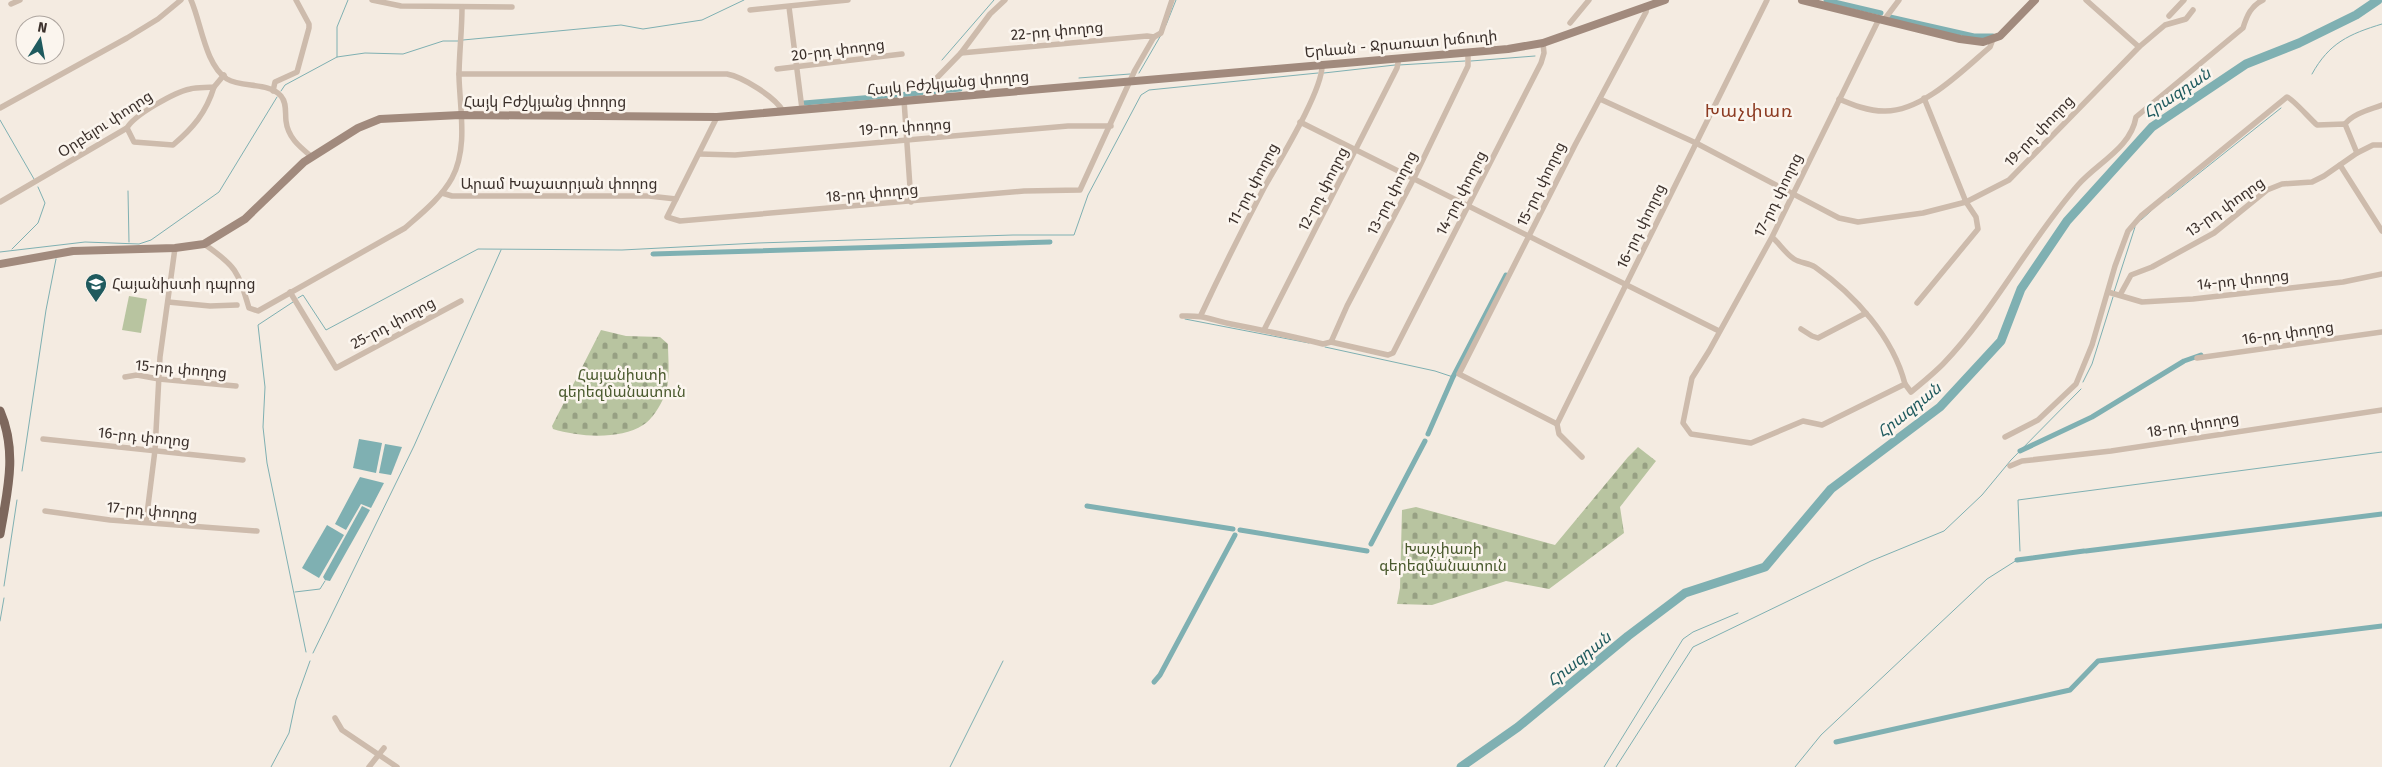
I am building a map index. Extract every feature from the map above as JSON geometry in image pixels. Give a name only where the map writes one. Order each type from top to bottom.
[{"type":"main road","name":"Երևան - Ջրառատ խճուղի","points":[[1132,80],[1322,66],[1543,43],[1665,0]]},
{"type":"main road","points":[[1802,0],[1960,39],[1983,42],[2000,36],[2035,0]]},
{"type":"main road","name":"Հայկ Բժշկյանց փողոց","points":[[0,264],[73,251],[176,248],[204,244],[245,219],[312,157],[358,128],[380,118],[460,115],[717,117],[1132,80]]},
{"type":"main road","points":[[0,411],[9,440],[11,456],[0,534]]},
{"type":"street","points":[[10,4],[20,0]]},
{"type":"street","points":[[0,108],[158,19],[180,0]]},
{"type":"street","points":[[191,0],[209,53],[227,79],[273,91],[283,98],[288,131],[298,146],[312,157]]},
{"type":"street","points":[[273,91],[275,82],[298,72],[309,24],[296,0]]},
{"type":"street","points":[[372,0],[401,6],[512,7]]},
{"type":"street","points":[[750,10],[848,0]]},
{"type":"street","points":[[926,98],[929,86],[961,53],[990,14],[1005,0]]},
{"type":"street","points":[[1111,126],[1135,70],[1154,38],[1161,33],[1172,0]]},
{"type":"street","points":[[1570,23],[1589,0]]},
{"type":"street","name":"16-րդ փողոց","points":[[1557,424],[1767,0]]},
{"type":"street","name":"17-րդ փողոց","points":[[1899,0],[1881,19],[1839,99],[1772,237],[1709,352],[1692,378],[1683,423],[1691,434],[1751,443],[1803,421],[1822,425],[1905,384]]},
{"type":"street","points":[[2086,0],[2139,47]]},
{"type":"street","points":[[2169,16],[2184,0]]},
{"type":"street","points":[[1772,237],[1793,258],[1813,266],[1848,293],[1866,313],[1900,364],[1905,384],[1911,392],[1943,364],[1991,304],[2065,199],[2085,176],[2131,135],[2136,118],[2242,28],[2247,15],[2256,4],[2264,0]]},
{"type":"street","name":"15-րդ փողոց","points":[[1557,424],[1459,374],[1575,144],[1646,12],[1647,6]]},
{"type":"street","points":[[789,7],[802,109]]},
{"type":"street","name":"Արամ Խաչատրյան փողոց","points":[[204,244],[228,261],[236,271],[249,308],[258,311],[405,228],[442,193],[452,178],[460,152],[462,8]]},
{"type":"street","name":"19-րդ փողոց","points":[[1600,99],[1696,143],[1839,218],[1858,222],[1923,213],[1966,202],[2009,180],[2139,47],[2165,25],[2186,19],[2193,10]]},
{"type":"street","name":"22-րդ փողոց","points":[[961,53],[1147,36],[1154,38]]},
{"type":"street","points":[[1839,99],[1855,105],[1886,111],[1911,106],[1945,86],[1990,48],[1993,39]]},
{"type":"street","name":"14-րդ փողոց","points":[[1331,342],[1388,356],[1393,354],[1541,63],[1543,43]]},
{"type":"street","name":"13-րդ փողոց","points":[[1331,342],[1347,306],[1414,178],[1468,66],[1468,52]]},
{"type":"street","name":"20-րդ փողոց","points":[[777,69],[902,54]]},
{"type":"street","name":"12-րդ փողոց","points":[[1264,330],[1357,149],[1397,68],[1399,59]]},
{"type":"street","name":"11-րդ փողոց","points":[[1201,315],[1220,272],[1300,122],[1322,76],[1322,66]]},
{"type":"street","points":[[460,74],[727,74],[736,76],[778,103],[783,111]]},
{"type":"street","points":[[127,128],[134,142],[173,145],[188,132],[204,112],[214,87],[224,75]]},
{"type":"street","name":"Օրբելու փողոց","points":[[0,202],[127,128],[132,120],[180,93],[189,89],[214,87]]},
{"type":"street","points":[[2005,437],[2038,420],[2076,384],[2092,345],[2115,266],[2128,231],[2141,216],[2287,97],[2292,99],[2302,113],[2317,125],[2345,124],[2350,118],[2358,114],[2382,106]]},
{"type":"street","points":[[1917,303],[1978,229],[1976,217],[1966,202],[1924,98]]},
{"type":"street","points":[[904,100],[910,202]]},
{"type":"street","points":[[676,199],[717,117]]},
{"type":"street","points":[[1300,122],[1719,332]]},
{"type":"street","points":[[2345,124],[2357,153]]},
{"type":"street","name":"19-րդ փողոց","points":[[700,154],[735,155],[1068,126],[1111,126]]},
{"type":"street","name":"18-րդ փողոց","points":[[676,199],[666,217],[680,221],[1024,192],[1080,190],[1111,126]]},
{"type":"street","name":"13-րդ փողոց","points":[[2120,295],[2131,275],[2152,267],[2214,234],[2267,190],[2282,184],[2312,182],[2357,153],[2382,144]]},
{"type":"street","points":[[2340,165],[2382,231]]},
{"type":"street","name":"Արամ Խաչատրյան փողոց","points":[[442,193],[452,196],[649,196],[676,199]]},
{"type":"street","points":[[146,522],[155,450],[159,379],[176,248]]},
{"type":"street","name":"14-րդ փողոց","points":[[2108,292],[2142,302],[2193,299],[2343,282],[2382,274]]},
{"type":"street","name":"25-րդ փողոց","points":[[290,292],[336,368],[461,301]]},
{"type":"street","points":[[168,302],[210,306],[237,305]]},
{"type":"street","points":[[1801,329],[1818,338],[1866,313]]},
{"type":"street","points":[[1182,316],[1201,315],[1230,324],[1323,344],[1331,342]]},
{"type":"street","name":"16-րդ փողոց","points":[[2197,358],[2382,332]]},
{"type":"street","name":"15-րդ փողոց","points":[[125,376],[137,375],[159,379],[236,386]]},
{"type":"street","name":"18-րդ փողոց","points":[[2010,466],[2022,461],[2111,451],[2382,410]]},
{"type":"street","points":[[1557,424],[1562,438],[1582,457]]},
{"type":"street","name":"16-րդ փողոց","points":[[42,439],[243,460]]},
{"type":"street","name":"17-րդ փողոց","points":[[45,511],[110,520],[210,529],[257,531]]},
{"type":"street","points":[[335,718],[342,730],[397,767]]},
{"type":"street","points":[[369,767],[384,748]]},
{"type":"green space","points":[[129,296],[147,299],[141,333],[122,330]]},
{"type":"green space","name":"Հայանիստի գերեզմանատուն","points":[[601,330],[626,336],[660,337],[668,344],[668,378],[662,401],[650,420],[634,430],[623,433],[599,436],[575,434],[553,429],[552,426]]},
{"type":"green space","name":"Խաչփառի գերեզմանատուն","points":[[1638,447],[1656,461],[1620,507],[1624,533],[1549,589],[1506,581],[1432,605],[1397,604],[1400,588],[1402,510],[1416,507],[1555,545]]},
{"type":"water","points":[[359,439],[382,443],[376,473],[353,468]]},
{"type":"water","points":[[385,444],[402,447],[391,475],[379,473]]},
{"type":"water","points":[[360,477],[384,483],[371,508],[361,504],[346,530],[335,524]]},
{"type":"water","points":[[362,506],[370,510],[330,581],[325,580],[323,577]]},
{"type":"water","points":[[327,525],[344,535],[319,578],[302,568]]},
{"type":"waterway","points":[[337,57],[337,27],[348,0]]},
{"type":"waterway","points":[[463,40],[621,25],[643,29],[702,20],[744,0]]},
{"type":"waterway","points":[[942,60],[994,0]]},
{"type":"waterway","points":[[1166,25],[1176,0]]},
{"type":"waterway","points":[[1826,0],[1881,13]]},
{"type":"waterway","name":"Հրազդան","points":[[1461,767],[1518,727],[1628,636],[1685,593],[1765,567],[1831,489],[1940,407],[2001,341],[2021,289],[2067,221],[2152,127],[2246,64],[2299,43],[2356,15],[2378,0]]},
{"type":"waterway","points":[[1890,17],[1974,36],[1993,36]]},
{"type":"waterway","points":[[2312,74],[2325,55],[2341,41],[2382,24]]},
{"type":"waterway","points":[[1139,73],[1161,35]]},
{"type":"waterway","points":[[281,91],[285,85],[337,57],[365,53],[403,54],[443,41],[459,41]]},
{"type":"waterway","points":[[1471,61],[1535,56]]},
{"type":"waterway","points":[[1399,65],[1465,61]]},
{"type":"waterway","points":[[1324,73],[1395,65]]},
{"type":"waterway","points":[[298,298],[303,295],[326,330],[478,249],[622,250],[758,243],[1013,235],[1074,235],[1088,195],[1141,95],[1149,90],[1318,73]]},
{"type":"waterway","points":[[1079,78],[1130,74]]},
{"type":"waterway","points":[[930,92],[960,89]]},
{"type":"waterway","points":[[804,103],[921,93]]},
{"type":"waterway","points":[[0,252],[85,242],[139,244],[151,240],[219,192],[277,97]]},
{"type":"waterway","points":[[2168,198],[2281,108]]},
{"type":"waterway","points":[[0,120],[34,179]]},
{"type":"waterway","points":[[12,249],[38,223],[45,203],[38,187]]},
{"type":"waterway","points":[[128,191],[129,242]]},
{"type":"waterway","points":[[2141,220],[2151,211]]},
{"type":"waterway","points":[[2114,292],[2135,227]]},
{"type":"waterway","points":[[653,254],[1050,242]]},
{"type":"waterway","points":[[313,653],[414,446],[501,250]]},
{"type":"waterway","points":[[22,471],[46,310],[56,259]]},
{"type":"waterway","points":[[1428,434],[1453,377],[1506,275]]},
{"type":"waterway","points":[[2083,382],[2092,364],[2113,297]]},
{"type":"waterway","points":[[293,302],[258,325],[265,387],[263,427],[267,463],[306,652]]},
{"type":"waterway","points":[[1185,319],[1309,343]]},
{"type":"waterway","points":[[1325,347],[1435,371],[1453,377]]},
{"type":"waterway","points":[[2020,451],[2092,417],[2184,361],[2201,355]]},
{"type":"waterway","points":[[1616,767],[1693,647],[1871,561],[1944,531],[1982,495],[2011,460],[2081,389]]},
{"type":"waterway","points":[[1371,544],[1425,441]]},
{"type":"waterway","points":[[2020,551],[2018,500],[2382,452]]},
{"type":"waterway","points":[[4,586],[17,500]]},
{"type":"waterway","points":[[1087,506],[1233,529]]},
{"type":"waterway","points":[[2086,551],[2382,514]]},
{"type":"waterway","points":[[1240,530],[1367,551]]},
{"type":"waterway","points":[[1154,682],[1160,675],[1235,535]]},
{"type":"waterway","points":[[2017,560],[2084,551]]},
{"type":"waterway","points":[[1795,767],[1821,735],[1987,579],[2017,560]]},
{"type":"waterway","points":[[295,592],[320,589],[325,581]]},
{"type":"waterway","points":[[0,621],[4,598]]},
{"type":"waterway","points":[[1604,767],[1683,639],[1693,632],[1738,613]]},
{"type":"waterway","points":[[1836,742],[2070,690],[2098,661],[2382,626]]},
{"type":"waterway","points":[[271,767],[289,733],[296,700],[310,661]]},
{"type":"waterway","points":[[950,767],[1003,661]]},
{"type":"place","name":"Հայանիստի դպրոց","points":[[96,303]]},
{"type":"district","name":"Խաչփառ","points":[[1749,111]]}]
